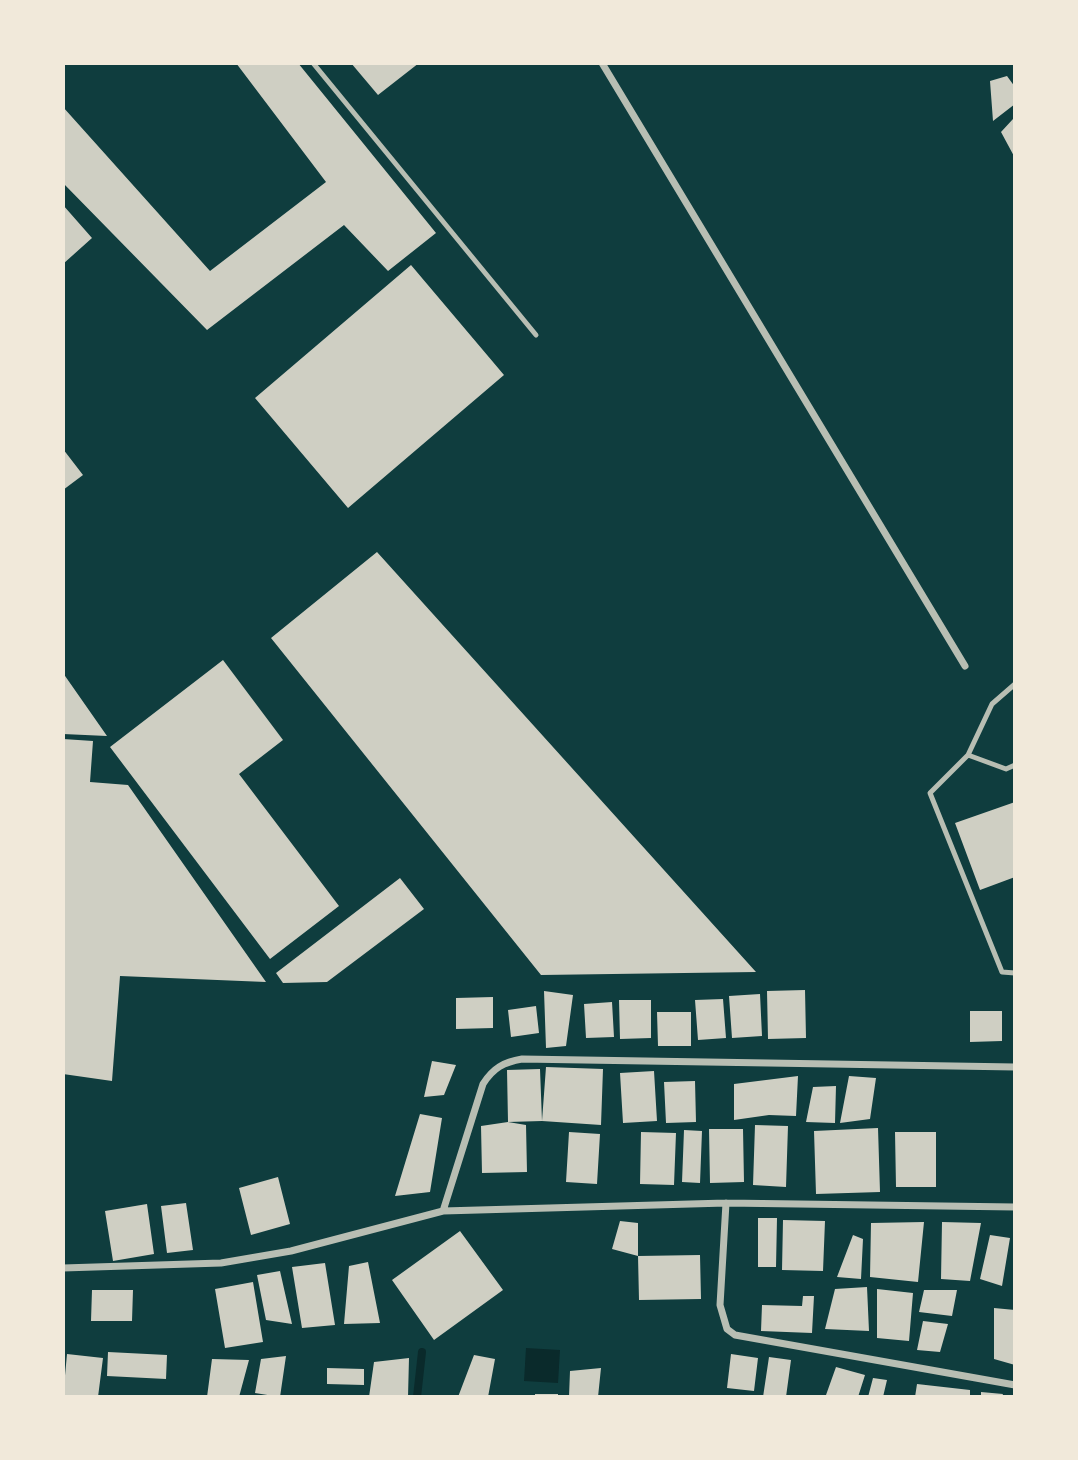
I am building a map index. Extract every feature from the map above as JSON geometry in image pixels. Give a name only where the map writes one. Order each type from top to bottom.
[{"type":"street","points":[[602,63],[965,666]]},
{"type":"street","points":[[443,1211],[483,1084],[490,1074],[508,1062],[522,1059],[1015,1067]]},
{"type":"street","points":[[726,1203],[720,1305],[727,1329],[735,1335],[1015,1385]]},
{"type":"street","points":[[63,1268],[221,1263],[291,1251],[443,1211],[726,1203],[1015,1207]]},
{"type":"lane","points":[[313,63],[536,335]]},
{"type":"lane","points":[[1015,684],[992,704],[968,755],[930,793],[1002,972],[1015,973]]},
{"type":"lane","points":[[968,755],[1006,769],[1015,765]]},
{"type":"water","points":[[526,1348],[560,1350],[558,1383],[524,1381]]},
{"type":"building","points":[[236,63],[298,63],[436,233],[388,271],[344,225],[207,330],[63,183],[63,107],[210,271],[326,182]]},
{"type":"building","points":[[351,63],[419,63],[378,95]]},
{"type":"building","points":[[1007,76],[1015,87],[1015,104],[993,121],[990,81]]},
{"type":"building","points":[[1013,119],[1015,122],[1015,158],[1001,132]]},
{"type":"building","points":[[63,205],[92,238],[63,264]]},
{"type":"building","points":[[411,265],[504,375],[348,508],[255,398]]},
{"type":"building","points":[[63,449],[83,475],[63,490]]},
{"type":"building","points":[[377,552],[756,972],[541,975],[271,638]]},
{"type":"building","points":[[223,660],[283,740],[239,774],[339,906],[270,959],[110,747]]},
{"type":"building","points":[[63,673],[107,736],[63,734]]},
{"type":"building","points":[[63,739],[93,741],[90,782],[128,785],[266,982],[120,976],[112,1081],[63,1074]]},
{"type":"building","points":[[1015,802],[1015,877],[980,890],[955,823]]},
{"type":"building","points":[[400,878],[424,909],[327,982],[283,983],[276,973]]},
{"type":"building","points":[[805,990],[806,1038],[768,1039],[767,991]]},
{"type":"building","points":[[544,991],[573,995],[566,1046],[546,1048]]},
{"type":"building","points":[[760,994],[762,1036],[732,1038],[729,996]]},
{"type":"building","points":[[493,997],[493,1028],[456,1029],[456,998]]},
{"type":"building","points":[[723,999],[726,1038],[698,1040],[695,1000]]},
{"type":"building","points":[[619,1000],[651,1000],[651,1038],[620,1039]]},
{"type":"building","points":[[612,1002],[614,1037],[586,1038],[584,1004]]},
{"type":"building","points":[[536,1006],[539,1033],[511,1037],[508,1010]]},
{"type":"building","points":[[970,1011],[1002,1011],[1002,1041],[970,1042]]},
{"type":"building","points":[[657,1012],[691,1012],[691,1046],[658,1046]]},
{"type":"building","points":[[432,1061],[456,1065],[444,1095],[424,1097]]},
{"type":"building","points":[[546,1067],[603,1069],[601,1125],[542,1121]]},
{"type":"building","points":[[540,1069],[542,1121],[508,1122],[507,1070]]},
{"type":"building","points":[[654,1071],[657,1121],[623,1123],[620,1073]]},
{"type":"building","points":[[798,1076],[796,1116],[769,1115],[734,1120],[734,1084]]},
{"type":"building","points":[[849,1076],[876,1078],[870,1119],[840,1123]]},
{"type":"building","points":[[695,1081],[696,1122],[666,1123],[664,1082]]},
{"type":"building","points":[[836,1086],[835,1123],[806,1122],[813,1087]]},
{"type":"building","points":[[420,1114],[442,1118],[430,1192],[395,1196]]},
{"type":"building","points":[[508,1122],[526,1125],[527,1172],[482,1173],[481,1126]]},
{"type":"building","points":[[755,1125],[788,1126],[786,1187],[753,1185]]},
{"type":"building","points":[[878,1128],[880,1192],[816,1194],[814,1131]]},
{"type":"building","points":[[709,1129],[743,1129],[744,1182],[710,1183]]},
{"type":"building","points":[[684,1130],[702,1131],[700,1183],[682,1182]]},
{"type":"building","points":[[569,1132],[600,1134],[597,1184],[566,1182]]},
{"type":"building","points":[[641,1132],[676,1133],[674,1185],[640,1184]]},
{"type":"building","points":[[895,1132],[936,1132],[936,1187],[896,1187]]},
{"type":"building","points":[[278,1177],[290,1224],[251,1235],[239,1188]]},
{"type":"building","points":[[186,1203],[193,1250],[167,1253],[161,1206]]},
{"type":"building","points":[[147,1204],[154,1254],[113,1261],[105,1211]]},
{"type":"building","points":[[758,1218],[777,1218],[776,1267],[758,1267]]},
{"type":"building","points":[[783,1220],[825,1221],[823,1271],[782,1270]]},
{"type":"building","points":[[620,1221],[638,1223],[638,1256],[612,1249]]},
{"type":"building","points":[[924,1222],[918,1282],[870,1277],[871,1223]]},
{"type":"building","points":[[942,1222],[981,1223],[970,1281],[941,1279]]},
{"type":"building","points":[[460,1231],[503,1290],[434,1340],[392,1280]]},
{"type":"building","points":[[853,1235],[863,1239],[861,1279],[837,1277]]},
{"type":"building","points":[[990,1235],[1010,1238],[1002,1286],[980,1279]]},
{"type":"building","points":[[700,1255],[701,1299],[639,1300],[638,1256]]},
{"type":"building","points":[[368,1262],[380,1323],[344,1324],[349,1266]]},
{"type":"building","points":[[325,1263],[335,1325],[302,1328],[292,1267]]},
{"type":"building","points":[[280,1271],[292,1324],[266,1320],[257,1275]]},
{"type":"building","points":[[253,1282],[263,1342],[225,1348],[215,1289]]},
{"type":"building","points":[[867,1287],[869,1331],[825,1329],[835,1289]]},
{"type":"building","points":[[877,1289],[913,1293],[909,1341],[877,1338]]},
{"type":"building","points":[[92,1290],[133,1290],[132,1321],[91,1321]]},
{"type":"building","points":[[924,1290],[957,1290],[952,1316],[919,1312]]},
{"type":"building","points":[[803,1296],[814,1296],[812,1333],[761,1331],[762,1305],[802,1306]]},
{"type":"building","points":[[994,1308],[1015,1310],[1015,1365],[994,1359]]},
{"type":"building","points":[[923,1321],[948,1324],[940,1352],[917,1350]]},
{"type":"building","points":[[108,1352],[167,1355],[166,1379],[107,1376]]},
{"type":"building","points":[[67,1354],[103,1358],[98,1397],[63,1397]]},
{"type":"building","points":[[731,1354],[758,1358],[754,1391],[727,1388]]},
{"type":"building","points":[[474,1355],[495,1359],[488,1397],[458,1397]]},
{"type":"building","points":[[286,1356],[280,1397],[255,1393],[261,1359]]},
{"type":"building","points":[[769,1357],[791,1360],[786,1397],[763,1397]]},
{"type":"building","points":[[409,1358],[408,1397],[369,1397],[374,1362]]},
{"type":"building","points":[[212,1359],[249,1360],[239,1397],[207,1397]]},
{"type":"building","points":[[836,1367],[865,1375],[858,1397],[826,1395]]},
{"type":"building","points":[[327,1368],[364,1369],[364,1385],[327,1384]]},
{"type":"building","points":[[601,1368],[598,1397],[569,1397],[570,1371]]},
{"type":"building","points":[[873,1378],[887,1380],[883,1397],[868,1397]]},
{"type":"building","points":[[917,1384],[970,1390],[970,1397],[915,1397]]},
{"type":"building","points":[[981,1392],[1003,1394],[1002,1397],[981,1397]]},
{"type":"building","points":[[535,1394],[558,1394],[558,1397],[535,1397]]},
{"type":"waterway","points":[[417,1397],[422,1352]]}]
